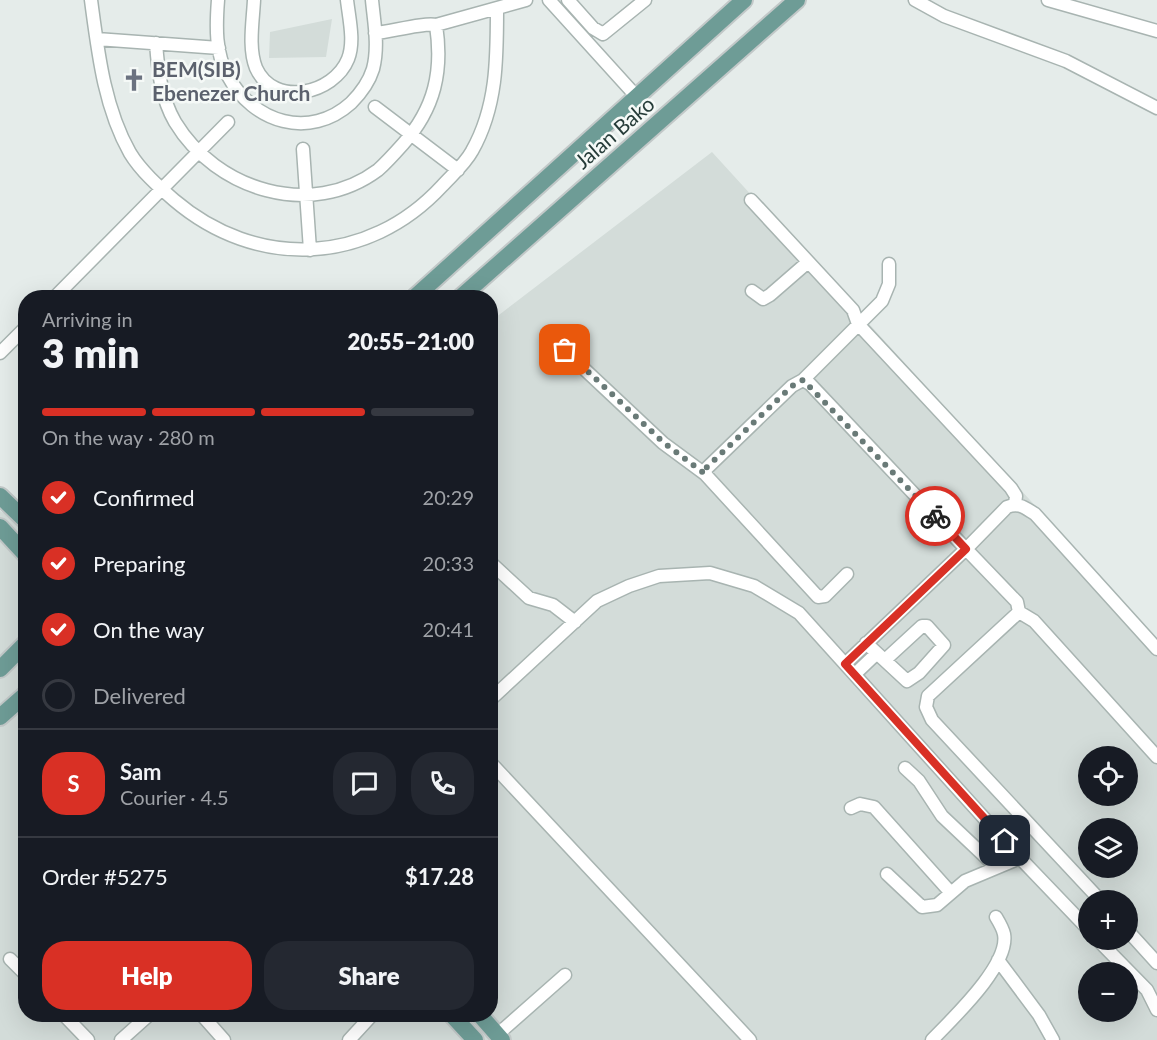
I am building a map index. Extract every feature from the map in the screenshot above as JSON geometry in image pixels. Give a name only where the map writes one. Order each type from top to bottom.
[{"type":"main road","name":"Jalan Bako","points":[[424,290],[744,0]]},
{"type":"main road","name":"Jalan Bako","points":[[469,290],[796,0]]},
{"type":"main road","points":[[0,496],[18,513]]},
{"type":"main road","points":[[0,527],[18,546]]},
{"type":"main road","points":[[12,540],[18,550]]},
{"type":"main road","points":[[0,669],[18,651]]},
{"type":"main road","points":[[0,681],[18,664]]},
{"type":"main road","points":[[0,717],[18,701]]},
{"type":"main road","points":[[0,728],[18,713]]},
{"type":"main road","points":[[458,1022],[475,1040]]},
{"type":"main road","points":[[486,1022],[500,1037]]},
{"type":"street","points":[[91,0],[102,71],[119,131],[138,165],[187,212],[229,236],[254,244],[310,250],[362,240],[401,221],[430,199],[458,170],[471,153],[494,93],[497,10]]},
{"type":"street","points":[[218,0],[216,28],[219,48],[228,76],[248,102],[282,122],[313,123],[336,115],[365,87],[375,63],[372,0]]},
{"type":"street","points":[[254,0],[252,48],[256,68],[261,77],[275,86],[303,93],[323,87],[334,79],[348,59],[351,50],[347,0]]},
{"type":"street","points":[[375,33],[407,30],[429,23],[436,25],[497,10],[526,0]]},
{"type":"street","points":[[549,0],[636,96]]},
{"type":"street","points":[[568,0],[601,34]]},
{"type":"street","points":[[589,45],[601,34],[607,33],[645,0]]},
{"type":"street","points":[[915,0],[944,16],[1066,61],[1157,108]]},
{"type":"street","points":[[1048,0],[1157,32]]},
{"type":"street","points":[[156,43],[159,75],[166,103],[175,122],[198,152],[222,172],[244,183],[283,194],[306,195],[342,188],[369,176],[387,161],[411,135],[429,102],[438,76],[440,51],[436,25]]},
{"type":"street","points":[[96,39],[219,48]]},
{"type":"street","points":[[375,106],[458,170]]},
{"type":"street","points":[[62,290],[160,188],[228,122]]},
{"type":"street","points":[[303,148],[310,250]]},
{"type":"street","points":[[751,200],[853,310],[858,324],[1011,488],[1016,496],[1015,504]]},
{"type":"street","points":[[752,291],[763,298],[770,295],[808,262]]},
{"type":"street","points":[[705,474],[706,468],[792,386],[803,380],[882,301],[889,284],[889,264]]},
{"type":"street","points":[[0,353],[18,335]]},
{"type":"street","points":[[548,335],[663,442],[705,474],[818,597],[825,596],[847,574]]},
{"type":"street","points":[[803,380],[1017,603],[1019,612],[1034,621],[1157,757]]},
{"type":"street","points":[[845,664],[1007,507],[1015,504],[1035,514],[1157,649]]},
{"type":"street","points":[[498,569],[529,598],[553,605],[575,622]]},
{"type":"street","points":[[498,693],[597,601],[628,586],[659,576],[710,573],[754,586],[799,613],[1020,858],[1078,919]]},
{"type":"street","points":[[1019,612],[928,696],[926,707],[932,720],[1091,890]]},
{"type":"street","points":[[855,674],[880,657],[922,626],[927,626],[944,645],[927,665],[907,681],[880,657],[866,644]]},
{"type":"street","points":[[905,768],[919,781],[942,816],[996,867]]},
{"type":"street","points":[[498,771],[750,1040]]},
{"type":"street","points":[[851,808],[860,804],[874,807],[951,892]]},
{"type":"street","points":[[887,874],[922,907],[937,905],[964,881],[1020,858]]},
{"type":"street","points":[[932,1040],[986,982],[998,960],[1004,936],[996,917]]},
{"type":"street","points":[[1138,942],[1157,963]]},
{"type":"street","points":[[1108,950],[1147,990],[1157,1010]]},
{"type":"street","points":[[10,959],[18,967]]},
{"type":"street","points":[[998,960],[1039,1015],[1053,1040]]},
{"type":"street","points":[[500,1037],[565,975]]},
{"type":"street","points":[[71,1022],[88,1040]]},
{"type":"street","points":[[121,1040],[141,1022]]},
{"type":"street","points":[[208,1022],[224,1040]]},
{"type":"street","points":[[349,1040],[366,1022]]},
{"type":"shaded area","points":[[332,19],[326,57],[269,58],[270,32]]},
{"type":"shaded area","points":[[712,152],[1157,639],[1157,1040],[0,1040],[0,511],[18,521],[18,1022],[498,1022],[498,316]]},
{"type":"way so far","points":[[565,350],[634,417],[690,465],[705,474],[706,468],[792,386],[803,380],[810,384],[935,516]]},
{"type":"place","name":"BEM(SIB) Ebenezer Church","points":[[134,80]]},
{"type":"route","points":[[935,516],[966,549],[845,664],[1005,841]]}]
